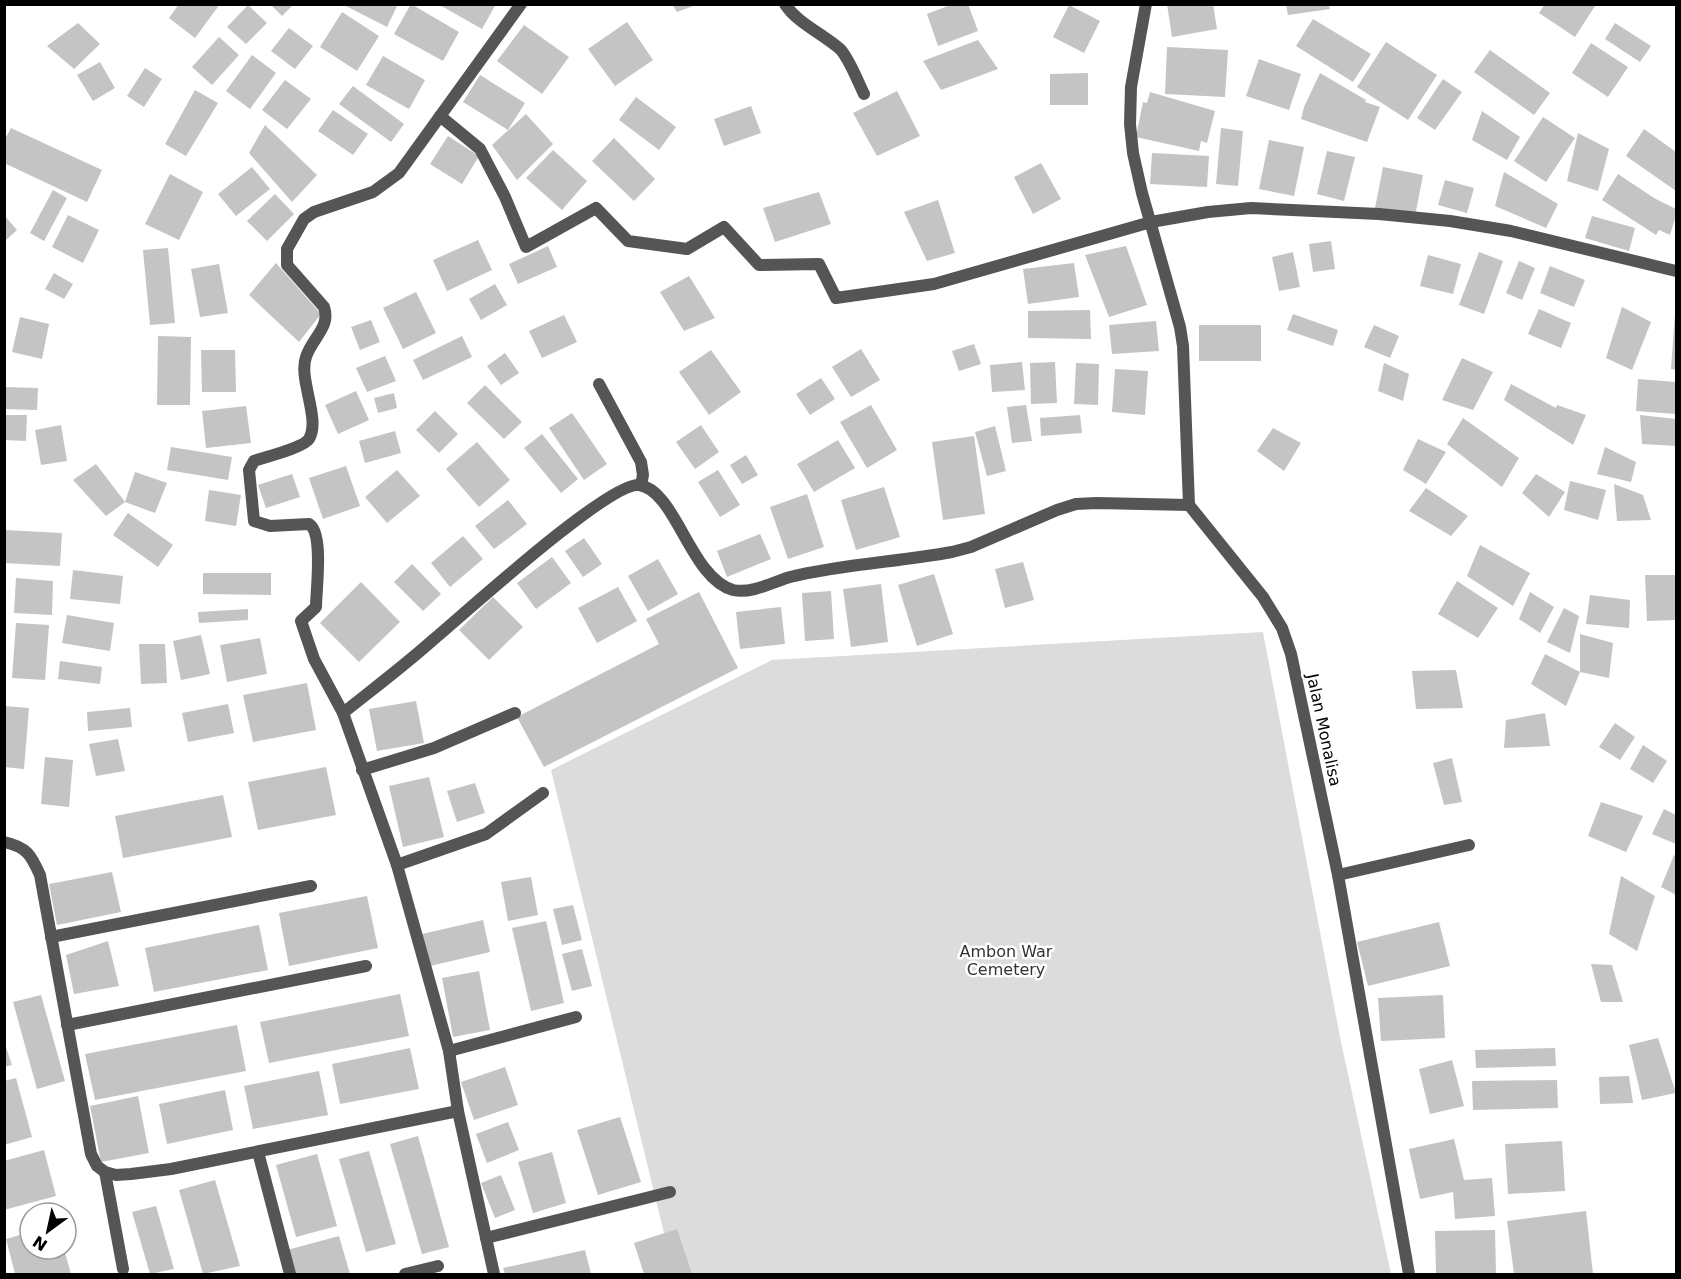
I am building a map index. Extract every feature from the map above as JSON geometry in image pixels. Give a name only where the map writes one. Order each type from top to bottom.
[{"type":"street","points":[[494,1275],[458,1111],[449,1051],[396,865],[343,713],[314,659],[301,621],[315,607],[318,545],[316,530],[309,524],[270,526],[254,521],[250,465],[305,443],[312,433],[303,367],[309,350],[326,323],[327,315],[324,307],[287,265],[287,249],[304,219],[314,212],[374,192],[399,173],[521,4]]},
{"type":"street","points":[[785,4],[790,13],[842,51],[864,94]]},
{"type":"street","points":[[343,713],[435,639],[506,576],[609,495],[631,485],[648,487],[665,505],[706,572],[718,583],[735,590],[750,590],[790,577],[826,570],[952,552],[971,547],[1057,510],[1077,504],[1189,505],[1183,346],[1180,327],[1142,193],[1133,153],[1130,124],[1131,87],[1146,4]]},
{"type":"street","points":[[440,116],[480,149],[505,197],[526,248],[596,208],[628,241],[687,249],[724,227],[759,265],[819,264],[836,298],[934,284],[1151,222],[1208,212],[1251,208],[1379,214],[1450,221],[1511,231],[1677,271]]},
{"type":"street","points":[[599,384],[641,462],[643,475],[641,485]]},
{"type":"street","name":"Jalan Monalisa","points":[[1189,505],[1263,597],[1282,628],[1291,654],[1338,875],[1409,1275]]},
{"type":"street","points":[[362,770],[434,748],[515,713]]},
{"type":"street","points":[[396,865],[486,834],[543,793]]},
{"type":"street","points":[[4,842],[16,844],[31,854],[40,875],[91,1154],[97,1166],[105,1173],[116,1175],[171,1168],[458,1111]]},
{"type":"street","points":[[1338,875],[1469,845]]},
{"type":"street","points":[[51,937],[311,886]]},
{"type":"street","points":[[67,1025],[366,966]]},
{"type":"street","points":[[449,1051],[576,1017]]},
{"type":"street","points":[[258,1152],[290,1275]]},
{"type":"street","points":[[105,1173],[123,1269]]},
{"type":"street","points":[[486,1238],[670,1191]]},
{"type":"street","points":[[405,1275],[438,1266]]},
{"type":"green space","name":"Ambon War Cemetery","points":[[1263,632],[1340,1037],[1391,1274],[674,1274],[551,770],[772,660]]},
{"type":"building","points":[[179,4],[220,4],[195,38],[169,18]]},
{"type":"building","points":[[270,4],[294,4],[282,16]]},
{"type":"building","points":[[342,4],[398,4],[387,27]]},
{"type":"building","points":[[411,4],[459,32],[443,61],[394,34]]},
{"type":"building","points":[[438,4],[496,4],[482,29]]},
{"type":"building","points":[[672,4],[696,4],[696,5],[677,12]]},
{"type":"building","points":[[953,4],[968,4],[978,31],[938,46],[927,14]]},
{"type":"building","points":[[1167,4],[1213,4],[1217,29],[1172,37]]},
{"type":"building","points":[[1545,4],[1593,4],[1595,6],[1575,37],[1539,13]]},
{"type":"building","points":[[248,5],[267,23],[246,44],[227,27]]},
{"type":"building","points":[[1069,5],[1100,21],[1084,53],[1053,37]]},
{"type":"building","points":[[1286,5],[1329,5],[1330,9],[1288,15]]},
{"type":"building","points":[[342,12],[379,36],[357,71],[320,47]]},
{"type":"building","points":[[1313,19],[1371,54],[1353,82],[1296,46]]},
{"type":"building","points":[[627,22],[653,60],[615,86],[588,49]]},
{"type":"building","points":[[78,23],[100,44],[74,69],[47,46]]},
{"type":"building","points":[[1615,23],[1651,46],[1640,62],[1605,39]]},
{"type":"building","points":[[524,25],[569,57],[542,94],[497,61]]},
{"type":"building","points":[[289,28],[313,46],[295,69],[271,51]]},
{"type":"building","points":[[219,37],[239,55],[212,85],[192,67]]},
{"type":"building","points":[[978,40],[998,69],[941,90],[923,61]]},
{"type":"building","points":[[1386,42],[1437,75],[1408,120],[1357,87]]},
{"type":"building","points":[[1591,43],[1628,67],[1608,97],[1572,73]]},
{"type":"building","points":[[1167,47],[1228,50],[1225,97],[1165,94]]},
{"type":"building","points":[[1490,50],[1550,93],[1534,115],[1474,72]]},
{"type":"building","points":[[252,55],[276,73],[250,109],[226,91]]},
{"type":"building","points":[[383,56],[425,80],[409,109],[366,85]]},
{"type":"building","points":[[1259,59],[1301,74],[1289,110],[1246,96]]},
{"type":"building","points":[[100,62],[115,88],[93,101],[77,75]]},
{"type":"building","points":[[145,68],[162,79],[144,107],[127,96]]},
{"type":"building","points":[[1088,73],[1088,105],[1050,105],[1050,74]]},
{"type":"building","points":[[1320,73],[1366,100],[1365,102],[1380,107],[1367,142],[1301,119],[1304,107]]},
{"type":"building","points":[[480,75],[525,103],[508,130],[463,102]]},
{"type":"building","points":[[1443,79],[1462,92],[1435,130],[1417,118]]},
{"type":"building","points":[[285,80],[311,99],[287,129],[262,110]]},
{"type":"building","points":[[353,86],[404,124],[391,142],[339,104]]},
{"type":"building","points":[[195,90],[218,103],[186,156],[165,144]]},
{"type":"building","points":[[897,91],[920,136],[877,156],[853,113]]},
{"type":"building","points":[[1150,92],[1215,111],[1207,143],[1201,141],[1199,151],[1136,137],[1143,102],[1147,103]]},
{"type":"building","points":[[636,97],[676,127],[659,150],[619,120]]},
{"type":"building","points":[[751,106],[761,133],[724,146],[714,119]]},
{"type":"building","points":[[333,110],[368,134],[353,155],[318,131]]},
{"type":"building","points":[[1482,111],[1520,137],[1507,160],[1472,140]]},
{"type":"building","points":[[526,114],[553,144],[517,180],[492,145]]},
{"type":"building","points":[[1543,117],[1575,138],[1546,182],[1514,161]]},
{"type":"building","points":[[265,125],[317,175],[292,202],[249,153]]},
{"type":"building","points":[[11,128],[102,170],[87,202],[4,163],[4,141]]},
{"type":"building","points":[[1221,128],[1243,131],[1238,186],[1216,184]]},
{"type":"building","points":[[1644,129],[1676,152],[1676,191],[1626,156]]},
{"type":"building","points":[[1578,133],[1609,149],[1598,191],[1567,181]]},
{"type":"building","points":[[448,136],[479,156],[462,184],[430,164]]},
{"type":"building","points":[[614,138],[655,179],[634,201],[592,161]]},
{"type":"building","points":[[1269,140],[1304,147],[1294,196],[1259,189]]},
{"type":"building","points":[[553,150],[587,181],[562,210],[526,178]]},
{"type":"building","points":[[1327,151],[1355,157],[1344,201],[1317,194]]},
{"type":"building","points":[[1152,153],[1209,156],[1207,187],[1150,184]]},
{"type":"building","points":[[1041,163],[1061,199],[1033,214],[1014,177]]},
{"type":"building","points":[[252,167],[270,189],[236,216],[218,194]]},
{"type":"building","points":[[1383,167],[1423,175],[1415,216],[1375,208]]},
{"type":"building","points":[[1504,172],[1558,204],[1546,228],[1495,206]]},
{"type":"building","points":[[170,174],[203,192],[179,240],[145,224]]},
{"type":"building","points":[[1618,174],[1654,198],[1676,209],[1670,235],[1659,230],[1656,235],[1602,200]]},
{"type":"building","points":[[1445,180],[1474,188],[1467,213],[1438,205]]},
{"type":"building","points":[[53,190],[67,198],[44,241],[30,233]]},
{"type":"building","points":[[819,192],[831,224],[775,242],[763,208]]},
{"type":"building","points":[[275,194],[294,214],[267,241],[247,221]]},
{"type":"building","points":[[938,200],[955,253],[927,261],[904,212]]},
{"type":"building","points":[[68,215],[99,230],[83,263],[52,247]]},
{"type":"building","points":[[5,216],[17,230],[5,241]]},
{"type":"building","points":[[1592,216],[1635,228],[1629,251],[1585,238]]},
{"type":"building","points":[[478,240],[492,270],[447,291],[433,260]]},
{"type":"building","points":[[1331,241],[1335,269],[1313,272],[1309,244]]},
{"type":"building","points":[[548,246],[557,267],[518,284],[509,264]]},
{"type":"building","points":[[1126,246],[1147,305],[1109,317],[1085,255]]},
{"type":"building","points":[[168,248],[175,323],[150,325],[143,250]]},
{"type":"building","points":[[1293,252],[1300,287],[1279,291],[1272,257]]},
{"type":"building","points":[[1479,252],[1503,261],[1484,314],[1459,305]]},
{"type":"building","points":[[1428,255],[1461,264],[1453,294],[1420,286]]},
{"type":"building","points":[[1519,261],[1535,268],[1522,300],[1506,293]]},
{"type":"building","points":[[276,263],[321,314],[299,342],[249,295]]},
{"type":"building","points":[[1074,263],[1079,297],[1028,304],[1023,269]]},
{"type":"building","points":[[219,264],[228,313],[200,317],[191,269]]},
{"type":"building","points":[[1550,266],[1585,280],[1574,307],[1540,293]]},
{"type":"building","points":[[54,273],[73,284],[64,299],[45,289]]},
{"type":"building","points":[[689,276],[715,318],[684,331],[660,292]]},
{"type":"building","points":[[495,284],[507,305],[481,320],[469,299]]},
{"type":"building","points":[[416,292],[436,333],[403,349],[383,308]]},
{"type":"building","points":[[1622,307],[1651,322],[1632,370],[1606,358]]},
{"type":"building","points":[[1539,309],[1571,323],[1561,348],[1528,334]]},
{"type":"building","points":[[1090,310],[1091,339],[1028,338],[1028,311]]},
{"type":"building","points":[[1676,313],[1676,370],[1671,369]]},
{"type":"building","points":[[1293,314],[1338,330],[1333,346],[1287,330]]},
{"type":"building","points":[[564,315],[577,342],[542,358],[529,331]]},
{"type":"building","points":[[20,317],[49,324],[42,359],[12,352]]},
{"type":"building","points":[[371,320],[380,342],[360,350],[351,327]]},
{"type":"building","points":[[1156,321],[1159,351],[1112,354],[1109,325]]},
{"type":"building","points":[[1199,325],[1261,325],[1261,361],[1199,361]]},
{"type":"building","points":[[1374,325],[1399,336],[1390,358],[1364,347]]},
{"type":"building","points":[[158,336],[191,337],[190,405],[157,405]]},
{"type":"building","points":[[462,336],[472,357],[423,380],[413,360]]},
{"type":"building","points":[[974,344],[981,364],[959,371],[952,351]]},
{"type":"building","points":[[861,349],[880,380],[851,397],[832,367]]},
{"type":"building","points":[[201,350],[235,350],[236,392],[202,392]]},
{"type":"building","points":[[711,350],[741,392],[709,415],[679,372]]},
{"type":"building","points":[[505,353],[519,373],[501,385],[487,366]]},
{"type":"building","points":[[385,356],[396,381],[367,392],[356,368]]},
{"type":"building","points":[[1462,358],[1493,372],[1473,410],[1442,400]]},
{"type":"building","points":[[1022,362],[1025,390],[992,392],[990,365]]},
{"type":"building","points":[[1055,362],[1057,403],[1031,404],[1030,363]]},
{"type":"building","points":[[1076,363],[1099,364],[1098,405],[1074,404]]},
{"type":"building","points":[[1384,363],[1409,374],[1403,401],[1378,391]]},
{"type":"building","points":[[1115,369],[1148,371],[1145,415],[1112,412]]},
{"type":"building","points":[[821,378],[835,399],[810,415],[796,394]]},
{"type":"building","points":[[1638,379],[1676,382],[1676,414],[1636,411]]},
{"type":"building","points":[[1511,384],[1556,408],[1557,405],[1586,415],[1573,445],[1504,400]]},
{"type":"building","points":[[485,385],[522,422],[504,439],[467,403]]},
{"type":"building","points":[[4,387],[38,388],[37,410],[4,409]]},
{"type":"building","points":[[356,391],[369,420],[338,434],[325,405]]},
{"type":"building","points":[[394,393],[397,408],[378,413],[374,398]]},
{"type":"building","points":[[871,405],[897,450],[867,468],[840,422]]},
{"type":"building","points":[[1026,405],[1032,441],[1012,443],[1007,407]]},
{"type":"building","points":[[246,406],[251,443],[206,448],[202,411]]},
{"type":"building","points":[[435,411],[458,434],[439,453],[416,430]]},
{"type":"building","points":[[572,413],[607,464],[584,480],[549,428]]},
{"type":"building","points":[[4,415],[27,415],[26,441],[4,440]]},
{"type":"building","points":[[1080,415],[1082,433],[1041,436],[1040,418]]},
{"type":"building","points":[[1640,415],[1676,419],[1676,446],[1642,444]]},
{"type":"building","points":[[1463,418],[1519,458],[1502,487],[1447,444]]},
{"type":"building","points":[[61,425],[67,461],[41,465],[35,430]]},
{"type":"building","points":[[701,425],[719,452],[695,469],[676,442]]},
{"type":"building","points":[[995,426],[1006,471],[987,476],[975,432]]},
{"type":"building","points":[[1273,428],[1301,443],[1284,471],[1257,451]]},
{"type":"building","points":[[395,431],[401,453],[365,463],[359,441]]},
{"type":"building","points":[[542,434],[578,479],[561,493],[524,448]]},
{"type":"building","points":[[974,436],[985,514],[943,520],[932,442]]},
{"type":"building","points":[[1418,439],[1446,452],[1426,484],[1403,470]]},
{"type":"building","points":[[838,440],[855,468],[814,492],[797,464]]},
{"type":"building","points":[[477,442],[510,480],[479,507],[446,469]]},
{"type":"building","points":[[171,447],[232,457],[228,480],[167,470]]},
{"type":"building","points":[[1605,447],[1636,462],[1631,482],[1597,474]]},
{"type":"building","points":[[746,455],[758,475],[742,484],[730,465]]},
{"type":"building","points":[[96,464],[125,502],[106,516],[73,480]]},
{"type":"building","points":[[346,466],[360,506],[323,519],[309,478]]},
{"type":"building","points":[[397,470],[420,496],[387,523],[365,497]]},
{"type":"building","points":[[718,470],[740,505],[720,517],[698,482]]},
{"type":"building","points":[[135,472],[167,483],[155,513],[125,502]]},
{"type":"building","points":[[292,474],[300,497],[266,508],[258,485]]},
{"type":"building","points":[[1536,474],[1565,492],[1549,517],[1522,493]]},
{"type":"building","points":[[1570,481],[1606,490],[1598,520],[1564,510]]},
{"type":"building","points":[[1614,484],[1643,495],[1651,520],[1617,521]]},
{"type":"building","points":[[884,487],[900,537],[856,550],[841,500]]},
{"type":"building","points":[[1426,488],[1468,516],[1451,536],[1409,511]]},
{"type":"building","points":[[209,490],[241,495],[236,526],[205,521]]},
{"type":"building","points":[[807,494],[824,547],[788,559],[770,507]]},
{"type":"building","points":[[508,500],[527,524],[494,549],[475,526]]},
{"type":"building","points":[[128,513],[173,545],[158,567],[113,535]]},
{"type":"building","points":[[4,530],[62,533],[60,566],[4,563]]},
{"type":"building","points":[[760,534],[771,559],[727,577],[717,551]]},
{"type":"building","points":[[463,536],[483,559],[450,587],[431,563]]},
{"type":"building","points":[[584,538],[602,564],[583,577],[565,551]]},
{"type":"building","points":[[1480,545],[1530,573],[1513,606],[1467,576]]},
{"type":"building","points":[[552,557],[571,583],[536,609],[517,583]]},
{"type":"building","points":[[658,559],[678,594],[648,611],[628,576]]},
{"type":"building","points":[[1023,562],[1034,600],[1005,608],[995,569]]},
{"type":"building","points":[[412,564],[441,594],[423,611],[394,582]]},
{"type":"building","points":[[73,570],[123,576],[120,604],[70,599]]},
{"type":"building","points":[[203,573],[271,573],[271,595],[203,594]]},
{"type":"building","points":[[934,574],[953,634],[917,646],[898,585]]},
{"type":"building","points":[[1645,575],[1676,575],[1676,620],[1647,621]]},
{"type":"building","points":[[16,578],[53,581],[52,615],[14,613]]},
{"type":"building","points":[[1457,581],[1498,608],[1478,638],[1438,614]]},
{"type":"building","points":[[361,582],[400,622],[359,662],[320,623]]},
{"type":"building","points":[[881,584],[888,642],[851,647],[843,589]]},
{"type":"building","points":[[618,587],[637,621],[597,643],[578,608]]},
{"type":"building","points":[[831,591],[834,639],[805,641],[802,593]]},
{"type":"building","points":[[699,592],[738,668],[544,767],[517,717],[659,644],[646,619]]},
{"type":"building","points":[[1530,592],[1554,607],[1540,633],[1519,619]]},
{"type":"building","points":[[1590,595],[1630,600],[1629,628],[1586,624]]},
{"type":"building","points":[[493,597],[523,627],[489,660],[459,630]]},
{"type":"building","points":[[781,607],[785,644],[740,649],[736,612]]},
{"type":"building","points":[[1564,608],[1579,616],[1570,653],[1547,642]]},
{"type":"building","points":[[248,609],[248,620],[199,623],[198,612]]},
{"type":"building","points":[[67,615],[114,623],[110,651],[62,643]]},
{"type":"building","points":[[16,623],[49,625],[45,680],[12,678]]},
{"type":"building","points":[[1580,634],[1613,643],[1609,678],[1580,672]]},
{"type":"building","points":[[201,635],[210,674],[181,680],[173,641]]},
{"type":"building","points":[[260,638],[267,674],[227,682],[220,645]]},
{"type":"building","points":[[139,644],[165,644],[167,683],[141,684]]},
{"type":"building","points":[[1545,654],[1580,672],[1566,706],[1531,684]]},
{"type":"building","points":[[60,661],[102,667],[100,684],[58,679]]},
{"type":"building","points":[[1456,670],[1463,708],[1416,709],[1412,671]]},
{"type":"building","points":[[307,683],[316,730],[253,742],[243,695]]},
{"type":"building","points":[[416,701],[424,743],[377,751],[369,709]]},
{"type":"building","points":[[228,704],[234,733],[188,742],[182,713]]},
{"type":"building","points":[[4,706],[29,708],[24,769],[4,767]]},
{"type":"building","points":[[130,708],[132,727],[88,731],[87,712]]},
{"type":"building","points":[[1545,713],[1550,746],[1504,748],[1506,720]]},
{"type":"building","points":[[1615,723],[1635,737],[1620,760],[1599,747]]},
{"type":"building","points":[[118,739],[125,771],[96,776],[89,744]]},
{"type":"building","points":[[1643,745],[1667,761],[1653,783],[1630,769]]},
{"type":"building","points":[[45,757],[73,760],[69,807],[41,804]]},
{"type":"building","points":[[1452,758],[1462,802],[1444,805],[1433,763]]},
{"type":"building","points":[[326,767],[336,815],[258,830],[248,782]]},
{"type":"building","points":[[429,777],[444,837],[403,847],[389,786]]},
{"type":"building","points":[[475,783],[485,813],[457,822],[447,791]]},
{"type":"building","points":[[223,795],[232,837],[123,858],[115,816]]},
{"type":"building","points":[[1601,802],[1643,816],[1626,852],[1588,836]]},
{"type":"building","points":[[1664,809],[1676,815],[1676,844],[1652,834]]},
{"type":"building","points":[[1674,855],[1676,856],[1676,895],[1661,887]]},
{"type":"building","points":[[112,872],[121,912],[57,925],[49,884]]},
{"type":"building","points":[[1621,876],[1655,896],[1637,951],[1609,934]]},
{"type":"building","points":[[531,877],[538,915],[508,921],[501,882]]},
{"type":"building","points":[[367,896],[378,948],[289,966],[279,913]]},
{"type":"building","points":[[573,905],[582,940],[562,945],[553,909]]},
{"type":"building","points":[[483,920],[490,952],[430,966],[422,934]]},
{"type":"building","points":[[546,921],[564,1003],[531,1011],[512,928]]},
{"type":"building","points":[[1439,922],[1450,966],[1368,986],[1357,942]]},
{"type":"building","points":[[259,925],[268,970],[154,992],[145,948]]},
{"type":"building","points":[[108,941],[119,986],[74,994],[66,955]]},
{"type":"building","points":[[582,949],[592,986],[572,991],[562,954]]},
{"type":"building","points":[[1591,964],[1612,965],[1623,1002],[1601,1002]]},
{"type":"building","points":[[479,971],[490,1030],[453,1037],[442,978]]},
{"type":"building","points":[[400,994],[409,1036],[269,1063],[260,1022]]},
{"type":"building","points":[[41,995],[65,1081],[37,1089],[13,1002]]},
{"type":"building","points":[[1443,995],[1445,1038],[1381,1041],[1378,998]]},
{"type":"building","points":[[237,1025],[246,1071],[95,1100],[85,1054]]},
{"type":"building","points":[[1658,1038],[1676,1093],[1642,1100],[1629,1045]]},
{"type":"building","points":[[4,1041],[12,1065],[4,1067]]},
{"type":"building","points":[[410,1048],[419,1089],[340,1104],[332,1064]]},
{"type":"building","points":[[1555,1048],[1556,1066],[1476,1068],[1475,1050]]},
{"type":"building","points":[[1452,1060],[1464,1106],[1430,1114],[1419,1069]]},
{"type":"building","points":[[505,1067],[518,1105],[474,1120],[461,1082]]},
{"type":"building","points":[[319,1071],[328,1115],[253,1129],[244,1086]]},
{"type":"building","points":[[1629,1076],[1633,1103],[1600,1104],[1599,1077]]},
{"type":"building","points":[[16,1078],[32,1137],[4,1145],[4,1081]]},
{"type":"building","points":[[1557,1080],[1558,1108],[1473,1110],[1472,1081]]},
{"type":"building","points":[[225,1090],[233,1130],[167,1144],[159,1104]]},
{"type":"building","points":[[138,1096],[149,1153],[101,1162],[90,1106]]},
{"type":"building","points":[[620,1117],[641,1182],[598,1195],[577,1130]]},
{"type":"building","points":[[508,1122],[519,1150],[487,1163],[476,1134]]},
{"type":"building","points":[[418,1136],[449,1247],[422,1254],[390,1144]]},
{"type":"building","points":[[1454,1139],[1464,1180],[1492,1178],[1495,1216],[1455,1219],[1453,1192],[1420,1199],[1409,1149]]},
{"type":"building","points":[[1562,1141],[1565,1191],[1508,1194],[1505,1144]]},
{"type":"building","points":[[44,1150],[56,1196],[37,1201],[18,1201],[18,1206],[4,1210],[4,1161]]},
{"type":"building","points":[[369,1151],[396,1244],[366,1252],[339,1159]]},
{"type":"building","points":[[552,1152],[566,1203],[533,1213],[518,1162]]},
{"type":"building","points":[[317,1154],[337,1226],[296,1237],[276,1165]]},
{"type":"building","points":[[501,1175],[515,1210],[495,1218],[481,1183]]},
{"type":"building","points":[[215,1180],[240,1266],[203,1274],[179,1190]]},
{"type":"building","points":[[156,1206],[174,1269],[150,1274],[132,1212]]},
{"type":"building","points":[[1586,1211],[1593,1274],[1514,1274],[1507,1221]]},
{"type":"building","points":[[677,1229],[692,1274],[644,1274],[634,1243]]},
{"type":"building","points":[[1495,1230],[1496,1274],[1436,1274],[1435,1231]]},
{"type":"building","points":[[18,1236],[18,1261],[67,1261],[71,1274],[15,1274],[6,1239]]},
{"type":"building","points":[[339,1236],[350,1274],[294,1274],[287,1250]]},
{"type":"building","points":[[585,1250],[591,1274],[505,1274],[503,1268]]}]
